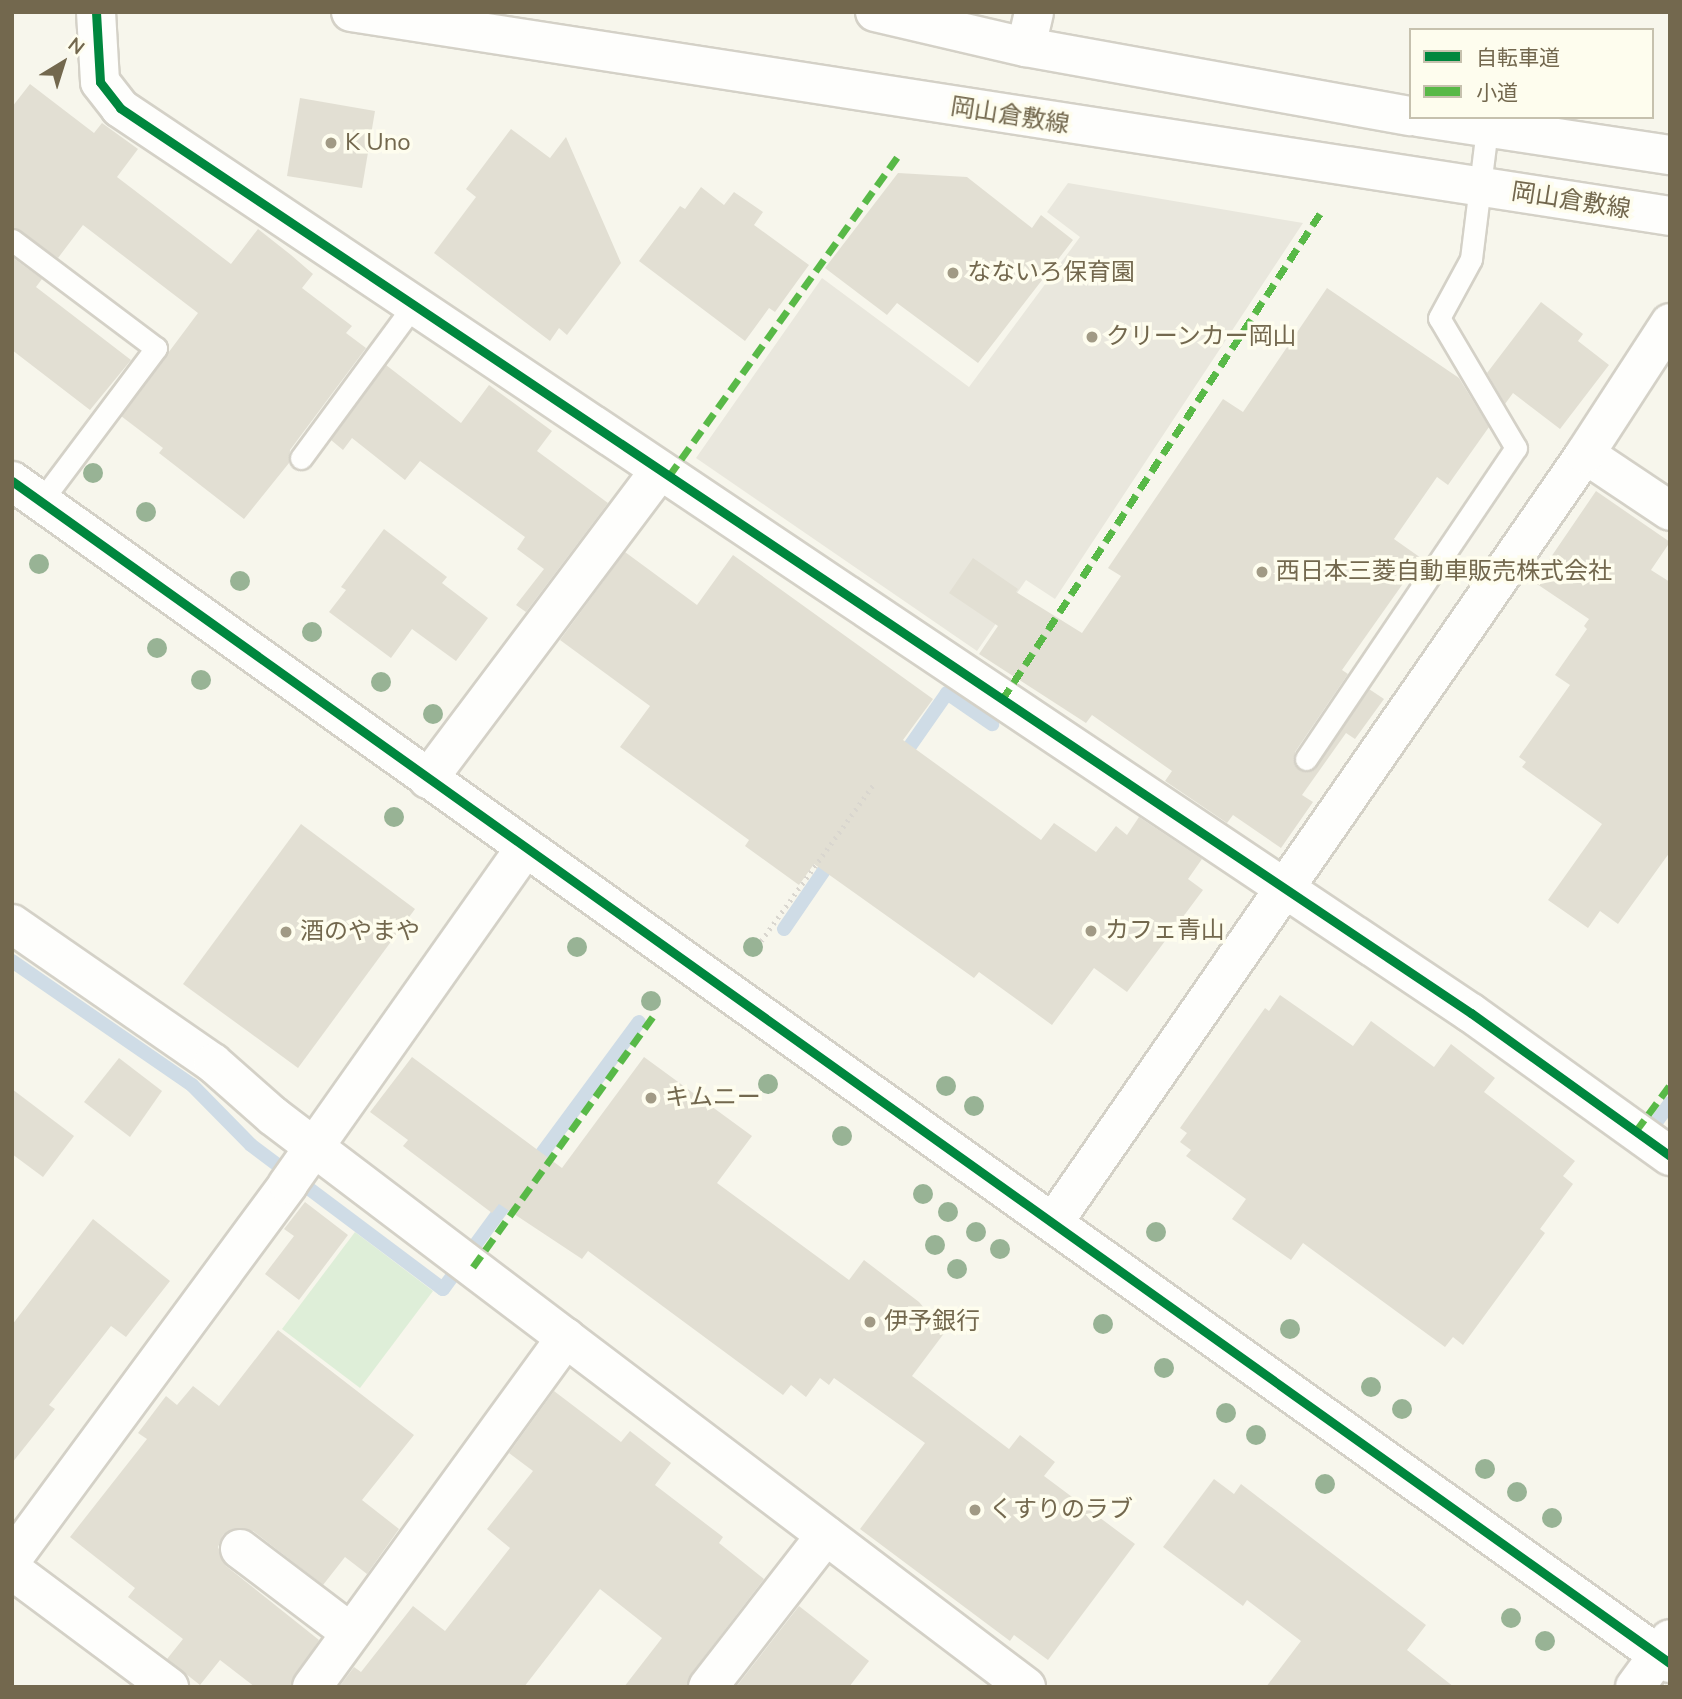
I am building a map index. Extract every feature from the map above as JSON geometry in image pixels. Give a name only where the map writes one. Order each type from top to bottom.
[{"type":"street","points":[[96,12],[100,82],[120,108],[1471,1013],[1670,1156]]},
{"type":"street","name":"岡山倉敷線","points":[[351,12],[1670,216]]},
{"type":"street","points":[[875,12],[1030,30],[1409,116]]},
{"type":"street","points":[[1431,119],[1670,155]]},
{"type":"street","points":[[1053,1223],[1282,888],[1585,454],[1670,323]]},
{"type":"street","points":[[1585,454],[1670,511]]},
{"type":"street","points":[[428,779],[660,470]]},
{"type":"street","points":[[27,491],[1053,1223],[1666,1652],[1634,1687]]},
{"type":"street","points":[[12,1559],[301,1165],[525,848]]},
{"type":"street","points":[[12,924],[213,1063],[301,1165],[465,1260],[1026,1687]]},
{"type":"street","points":[[312,1687],[566,1337]]},
{"type":"street","points":[[708,1687],[826,1535]]},
{"type":"street","points":[[240,1549],[351,1633]]},
{"type":"street","points":[[12,1570],[169,1687]]},
{"type":"lane","points":[[1306,759],[1516,448],[1439,318],[1471,259],[1487,128]]},
{"type":"lane","points":[[12,240],[156,348],[27,491]]},
{"type":"lane","points":[[301,458],[414,305]]},
{"type":"path","points":[[761,941],[873,785]]},
{"type":"shaded area","points":[[1068,183],[1303,223],[1055,599],[1026,580],[977,651],[696,458],[822,278],[969,387],[1080,237],[1047,212]]},
{"type":"green space","points":[[355,1232],[433,1291],[360,1388],[282,1329]]},
{"type":"building","points":[[30,84],[94,133],[102,123],[138,149],[117,177],[231,264],[258,229],[313,274],[302,288],[352,326],[346,333],[366,348],[290,450],[289,463],[244,519],[159,453],[163,448],[121,416],[198,313],[83,225],[58,258],[12,227],[12,107]]},
{"type":"building","points":[[300,98],[375,111],[362,188],[287,176]]},
{"type":"building","points":[[511,129],[550,158],[566,137],[621,263],[567,335],[559,328],[550,341],[434,253],[476,197],[466,189]]},
{"type":"building","points":[[898,173],[967,177],[1032,228],[1041,215],[1073,240],[978,363],[897,303],[887,315],[825,268]]},
{"type":"building","points":[[701,187],[724,205],[734,192],[763,212],[754,225],[809,265],[775,312],[769,308],[745,341],[639,261],[680,206],[685,209]]},
{"type":"building","points":[[12,257],[42,279],[36,287],[131,360],[90,410],[12,350]]},
{"type":"building","name":"西日本三菱自動車販売株式会社","points":[[1327,288],[1459,378],[1489,427],[1448,485],[1437,477],[1394,539],[1421,558],[1342,670],[1348,674],[1295,752],[1295,765],[1304,772],[1316,767],[1369,689],[1384,699],[1355,739],[1346,733],[1302,795],[1313,802],[1281,848],[1233,815],[1227,823],[1165,781],[1172,771],[1092,715],[1086,723],[979,654],[998,626],[949,593],[973,558],[1018,589],[1016,592],[1082,633],[1121,576],[1108,568],[1223,399],[1243,412]]},
{"type":"building","points":[[1541,302],[1583,334],[1578,341],[1609,365],[1560,429],[1513,393],[1505,404],[1487,373]]},
{"type":"building","points":[[386,365],[461,423],[489,385],[552,431],[537,451],[608,503],[526,612],[516,605],[544,569],[517,549],[525,537],[420,461],[405,480],[352,438],[343,450],[331,440]]},
{"type":"building","points":[[1596,491],[1670,542],[1651,570],[1670,582],[1670,852],[1618,924],[1600,911],[1588,928],[1548,900],[1602,824],[1522,767],[1526,762],[1519,757],[1570,685],[1555,675],[1587,629],[1584,626],[1589,619],[1534,582]]},
{"type":"building","points":[[384,529],[447,577],[442,583],[488,618],[456,661],[412,629],[391,658],[329,612],[346,590],[341,587]]},
{"type":"building","points":[[625,552],[697,605],[733,555],[933,699],[903,740],[1041,840],[1054,823],[1096,852],[1116,826],[1127,835],[1139,817],[1202,859],[1188,879],[1203,890],[1127,992],[1094,968],[1052,1025],[979,972],[974,978],[814,864],[799,885],[745,846],[749,840],[620,747],[650,706],[560,640]]},
{"type":"building","points":[[301,824],[415,909],[298,1068],[183,984]]},
{"type":"building","points":[[1280,995],[1353,1046],[1371,1021],[1434,1067],[1451,1044],[1495,1078],[1484,1092],[1575,1161],[1563,1176],[1573,1184],[1540,1229],[1545,1233],[1463,1345],[1453,1337],[1445,1347],[1303,1243],[1291,1260],[1232,1219],[1246,1199],[1186,1156],[1191,1150],[1180,1142],[1187,1133],[1180,1128],[1265,1008],[1269,1011]]},
{"type":"building","points":[[412,1057],[562,1168],[644,1057],[752,1136],[717,1183],[849,1280],[864,1260],[919,1302],[945,1332],[912,1376],[1009,1449],[1020,1435],[1055,1462],[1044,1476],[1135,1544],[1048,1660],[1014,1635],[1010,1641],[860,1529],[925,1443],[834,1378],[829,1385],[820,1378],[806,1397],[791,1385],[783,1395],[588,1251],[582,1259],[499,1204],[492,1213],[403,1146],[408,1140],[370,1112]]},
{"type":"building","points":[[119,1058],[162,1091],[130,1137],[84,1102]]},
{"type":"building","points":[[12,1089],[74,1136],[43,1177],[12,1154]]},
{"type":"building","points":[[305,1202],[348,1235],[299,1300],[265,1274],[294,1236],[284,1229]]},
{"type":"building","points":[[93,1219],[170,1281],[126,1337],[111,1326],[49,1405],[55,1409],[12,1463],[12,1325]]},
{"type":"building","points":[[278,1330],[414,1435],[362,1500],[399,1529],[367,1574],[345,1557],[323,1585],[253,1531],[232,1529],[223,1535],[218,1547],[226,1566],[319,1640],[290,1687],[255,1687],[220,1660],[200,1685],[167,1659],[183,1639],[128,1597],[135,1588],[70,1537],[147,1439],[138,1433],[166,1396],[177,1405],[193,1386],[219,1406]]},
{"type":"building","points":[[554,1391],[621,1442],[630,1431],[671,1463],[655,1485],[723,1537],[719,1543],[764,1579],[691,1674],[687,1687],[624,1687],[662,1638],[600,1589],[524,1687],[339,1687],[354,1667],[361,1672],[413,1606],[445,1631],[510,1548],[487,1529],[533,1471],[509,1453]]},
{"type":"building","points":[[1214,1479],[1234,1494],[1241,1484],[1426,1625],[1407,1650],[1454,1687],[1266,1687],[1301,1641],[1247,1600],[1243,1606],[1163,1547]]},
{"type":"building","points":[[799,1606],[869,1661],[849,1687],[736,1687]]},
{"type":"waterway","points":[[901,759],[947,693],[992,724]]},
{"type":"waterway","points":[[784,929],[834,856]]},
{"type":"waterway","points":[[12,961],[192,1085],[251,1145],[443,1289],[514,1192]]},
{"type":"waterway","points":[[532,1167],[639,1022]]},
{"type":"waterway","points":[[1652,1128],[1670,1103]]},
{"type":"marked path","points":[[669,476],[897,157]]},
{"type":"marked path","points":[[1002,700],[1323,209]]},
{"type":"marked path","points":[[473,1267],[655,1014]]},
{"type":"marked path","points":[[1636,1131],[1670,1085]]},
{"type":"cycle path","points":[[96,12],[100,82],[120,108],[1471,1013],[1670,1156]]},
{"type":"cycle path","points":[[12,481],[1670,1663]]},
{"type":"place","name":"K Uno","points":[[331,143]]},
{"type":"place","name":"なないろ保育園","points":[[953,273]]},
{"type":"place","name":"クリーンカー岡山","points":[[1092,337]]},
{"type":"place","name":"西日本三菱自動車販売株式会社","points":[[1262,572]]},
{"type":"place","name":"カフェ青山","points":[[1091,931]]},
{"type":"place","name":"酒のやまや","points":[[286,932]]},
{"type":"place","name":"キムニー","points":[[651,1098]]},
{"type":"place","name":"伊予銀行","points":[[870,1322]]},
{"type":"place","name":"くすりのラブ","points":[[975,1510]]}]
